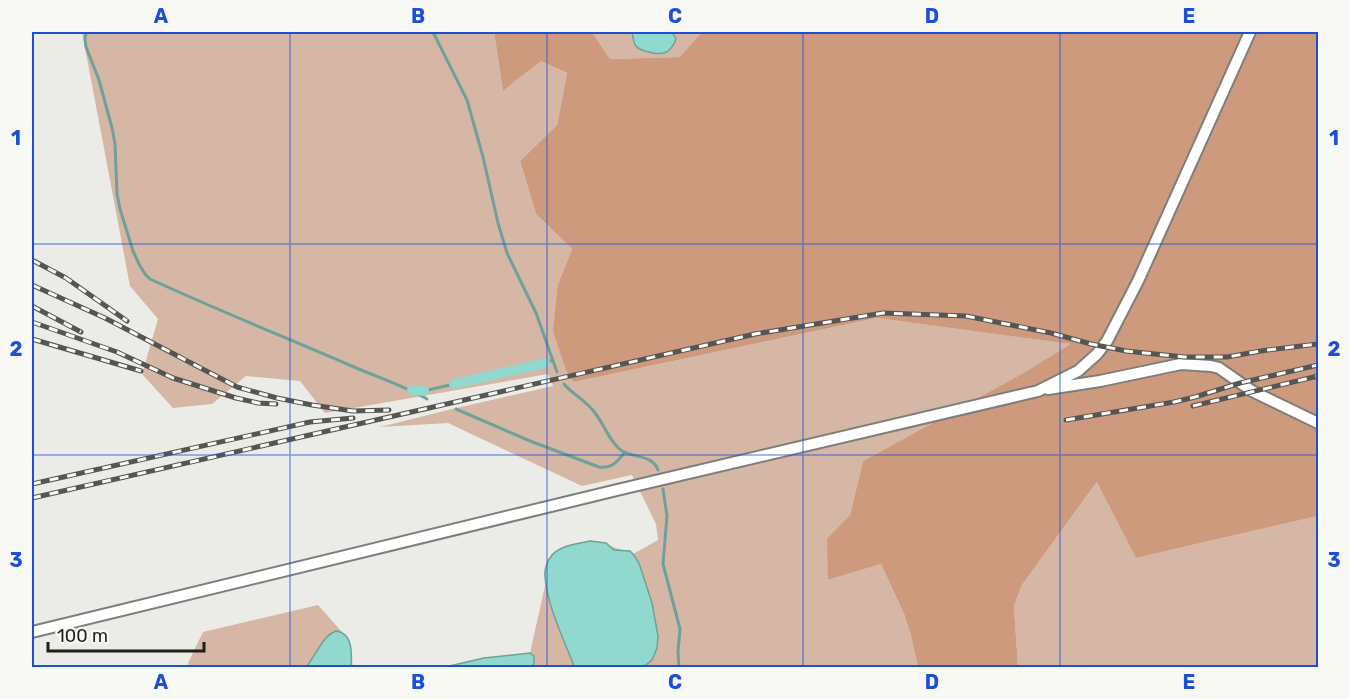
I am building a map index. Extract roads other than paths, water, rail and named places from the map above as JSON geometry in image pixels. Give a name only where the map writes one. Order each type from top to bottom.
[{"type":"lane","points":[[1038,391],[1078,371],[1097,354],[1107,341],[1138,281],[1250,32]]},
{"type":"lane","points":[[32,633],[605,493],[1038,391],[1181,364],[1219,368],[1252,391],[1318,423]]},
{"type":"water","points":[[632,32],[672,32],[676,39],[672,48],[666,52],[654,53],[637,47]]},
{"type":"water","points":[[590,541],[606,543],[614,550],[630,551],[639,563],[652,603],[658,636],[657,648],[652,660],[643,667],[575,668],[574,666],[552,611],[546,588],[545,571],[552,555],[560,549]]},
{"type":"water","points":[[336,631],[346,636],[348,640],[351,650],[351,667],[306,667],[327,637]]},
{"type":"water","points":[[530,653],[534,656],[532,667],[445,667],[484,658]]},
{"type":"waterway","points":[[86,32],[86,47],[99,80],[112,128],[120,209],[133,251],[145,274],[150,279],[174,290],[427,399]]},
{"type":"waterway","points":[[433,32],[467,100],[507,253],[536,313],[557,372]]},
{"type":"waterway","points":[[545,363],[553,360]]},
{"type":"waterway","points":[[454,384],[545,363]]},
{"type":"waterway","points":[[424,391],[454,384]]},
{"type":"waterway","points":[[564,384],[592,409],[618,448],[648,459],[656,465],[658,470]]},
{"type":"waterway","points":[[412,390],[424,391]]},
{"type":"waterway","points":[[456,409],[530,441],[599,467],[611,466],[625,452]]},
{"type":"waterway","points":[[663,489],[667,516],[663,564],[680,629],[679,668]]},
{"type":"railway","points":[[32,260],[66,278],[127,321]]},
{"type":"railway","points":[[32,285],[105,318],[237,387],[312,405],[353,411],[389,410]]},
{"type":"railway","points":[[32,306],[81,332]]},
{"type":"railway","points":[[32,498],[755,334],[883,313],[966,316],[1126,351],[1184,357],[1227,357],[1318,344]]},
{"type":"railway","points":[[32,322],[117,352],[173,378],[236,398],[276,404]]},
{"type":"railway","points":[[32,339],[141,371]]},
{"type":"railway","points":[[1066,420],[1174,402],[1240,383],[1318,365]]},
{"type":"railway","points":[[1193,406],[1318,376]]},
{"type":"railway","points":[[32,484],[310,422],[353,418]]}]
